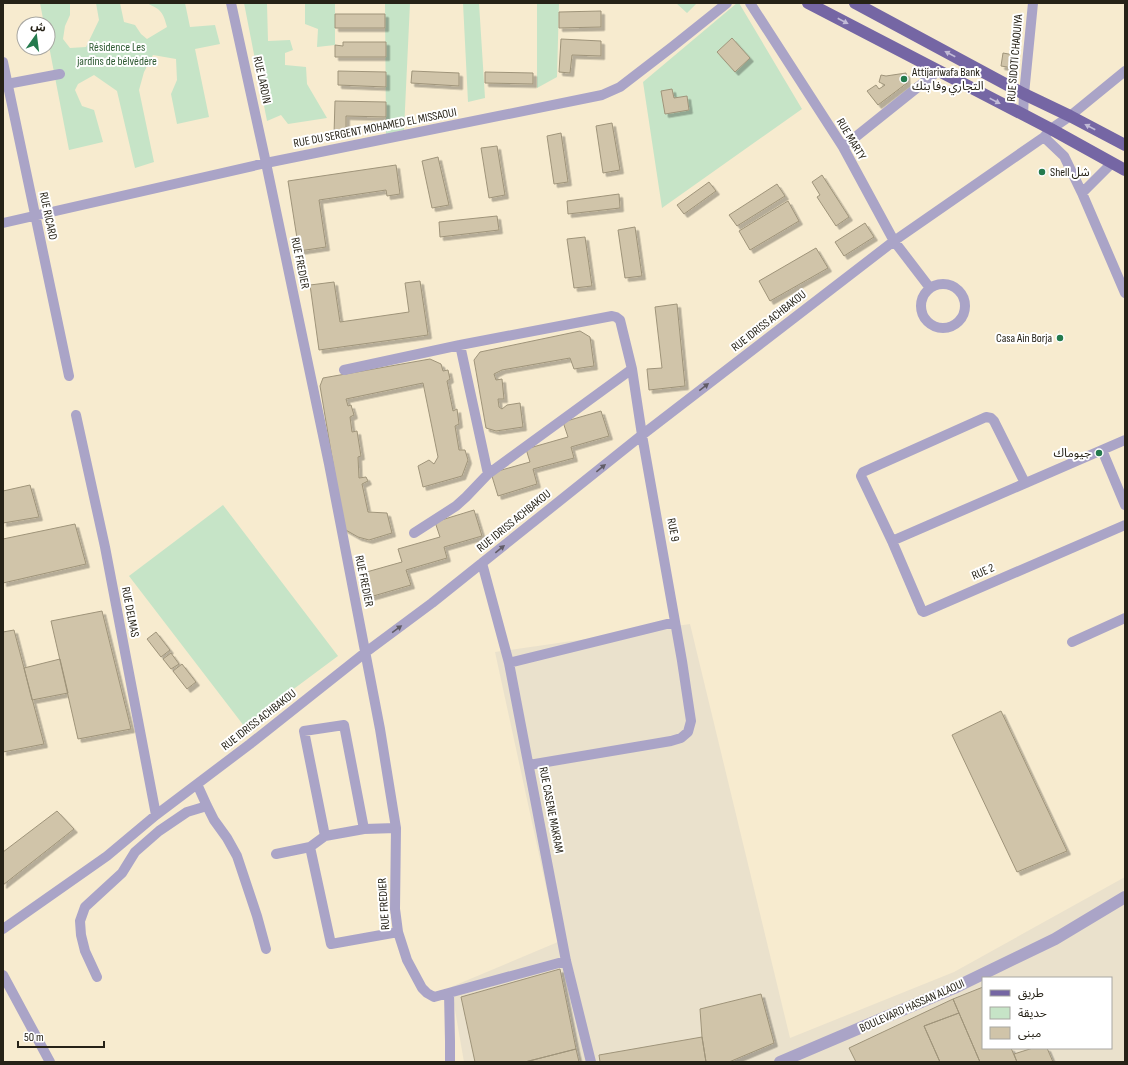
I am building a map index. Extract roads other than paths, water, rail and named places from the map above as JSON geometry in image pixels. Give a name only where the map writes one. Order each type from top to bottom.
[{"type":"main road","points":[[808,3],[1023,115],[1048,133],[1125,170]]},
{"type":"main road","points":[[855,3],[1024,94],[1125,145]]},
{"type":"street","name":"RUE LARDIN","points":[[231,3],[266,163]]},
{"type":"street","name":"RUE DU SERGENT MOHAMED EL MISSAOUI","points":[[3,223],[266,163],[602,95],[620,87],[726,3]]},
{"type":"street","name":"RUE MARTY","points":[[750,3],[842,148],[894,241],[930,288]]},
{"type":"street","name":"RUE SIDOTI CHAOUIYA","points":[[1023,115],[1032,3]]},
{"type":"street","name":"RUE RICARD","points":[[3,62],[7,90],[69,376]]},
{"type":"street","name":"RUE IDRISS ACHBAKOU","points":[[3,929],[107,856],[156,815],[366,652],[432,603],[642,435],[894,241],[1048,133],[1125,70]]},
{"type":"street","points":[[842,148],[938,71]]},
{"type":"street","points":[[7,90],[60,74]]},
{"type":"street","points":[[1048,133],[1064,156],[1082,193],[1125,293]]},
{"type":"street","name":"RUE FREDIER","points":[[266,163],[366,652],[396,828],[395,909],[398,932],[406,960],[422,988],[434,997],[449,993]]},
{"type":"street","points":[[1082,193],[1112,163]]},
{"type":"street","points":[[938,284],[946,284],[954,287],[960,292],[964,300],[965,308],[963,316],[951,327],[935,327],[928,323],[922,313],[921,301],[924,293],[930,288],[938,284]]},
{"type":"street","name":"RUE 9","points":[[460,345],[612,316],[620,320],[632,369],[642,435],[675,622],[690,721],[688,732],[681,738],[671,741],[529,765]]},
{"type":"street","points":[[344,370],[460,345],[488,474]]},
{"type":"street","points":[[414,533],[456,506],[488,474],[632,369]]},
{"type":"street","name":"RUE DELMAS","points":[[76,415],[105,548],[156,815]]},
{"type":"street","points":[[1025,483],[994,421],[991,418],[986,417],[861,474],[892,541],[1125,440]]},
{"type":"street","points":[[1102,450],[1125,505]]},
{"type":"street","name":"RUE 2","points":[[892,541],[922,611],[924,612],[1125,525]]},
{"type":"street","name":"RUE CASENE MAKRAM","points":[[482,563],[509,663],[566,961],[591,1062]]},
{"type":"street","points":[[1072,642],[1125,618]]},
{"type":"street","points":[[509,663],[675,622]]},
{"type":"street","points":[[325,836],[304,731],[344,725],[364,829]]},
{"type":"street","points":[[197,784],[206,806],[237,856],[266,948]]},
{"type":"street","points":[[97,977],[85,951],[81,935],[80,921],[85,907],[122,873],[135,852],[159,831],[187,812],[206,806]]},
{"type":"street","points":[[276,854],[310,847],[325,836],[364,829],[396,828]]},
{"type":"street","points":[[310,847],[331,944],[398,932]]},
{"type":"street","name":"BOULEVARD HASSAN ALAOUI","points":[[780,1062],[954,988],[1055,939],[1125,896]]},
{"type":"street","points":[[450,1062],[449,993],[566,961]]},
{"type":"street","points":[[3,975],[50,1062]]},
{"type":"place","name":"Attijariwafa Bank التجاري وفا بنك","points":[[904,79]]},
{"type":"place","name":"Shell شل","points":[[1042,172]]},
{"type":"place","name":"Casa Ain Borja","points":[[1060,338]]},
{"type":"place","name":"جيوماك","points":[[1099,453]]},
{"type":"park label","name":"Résidence Les jardins de bélvédère","points":[[117,54]]}]
